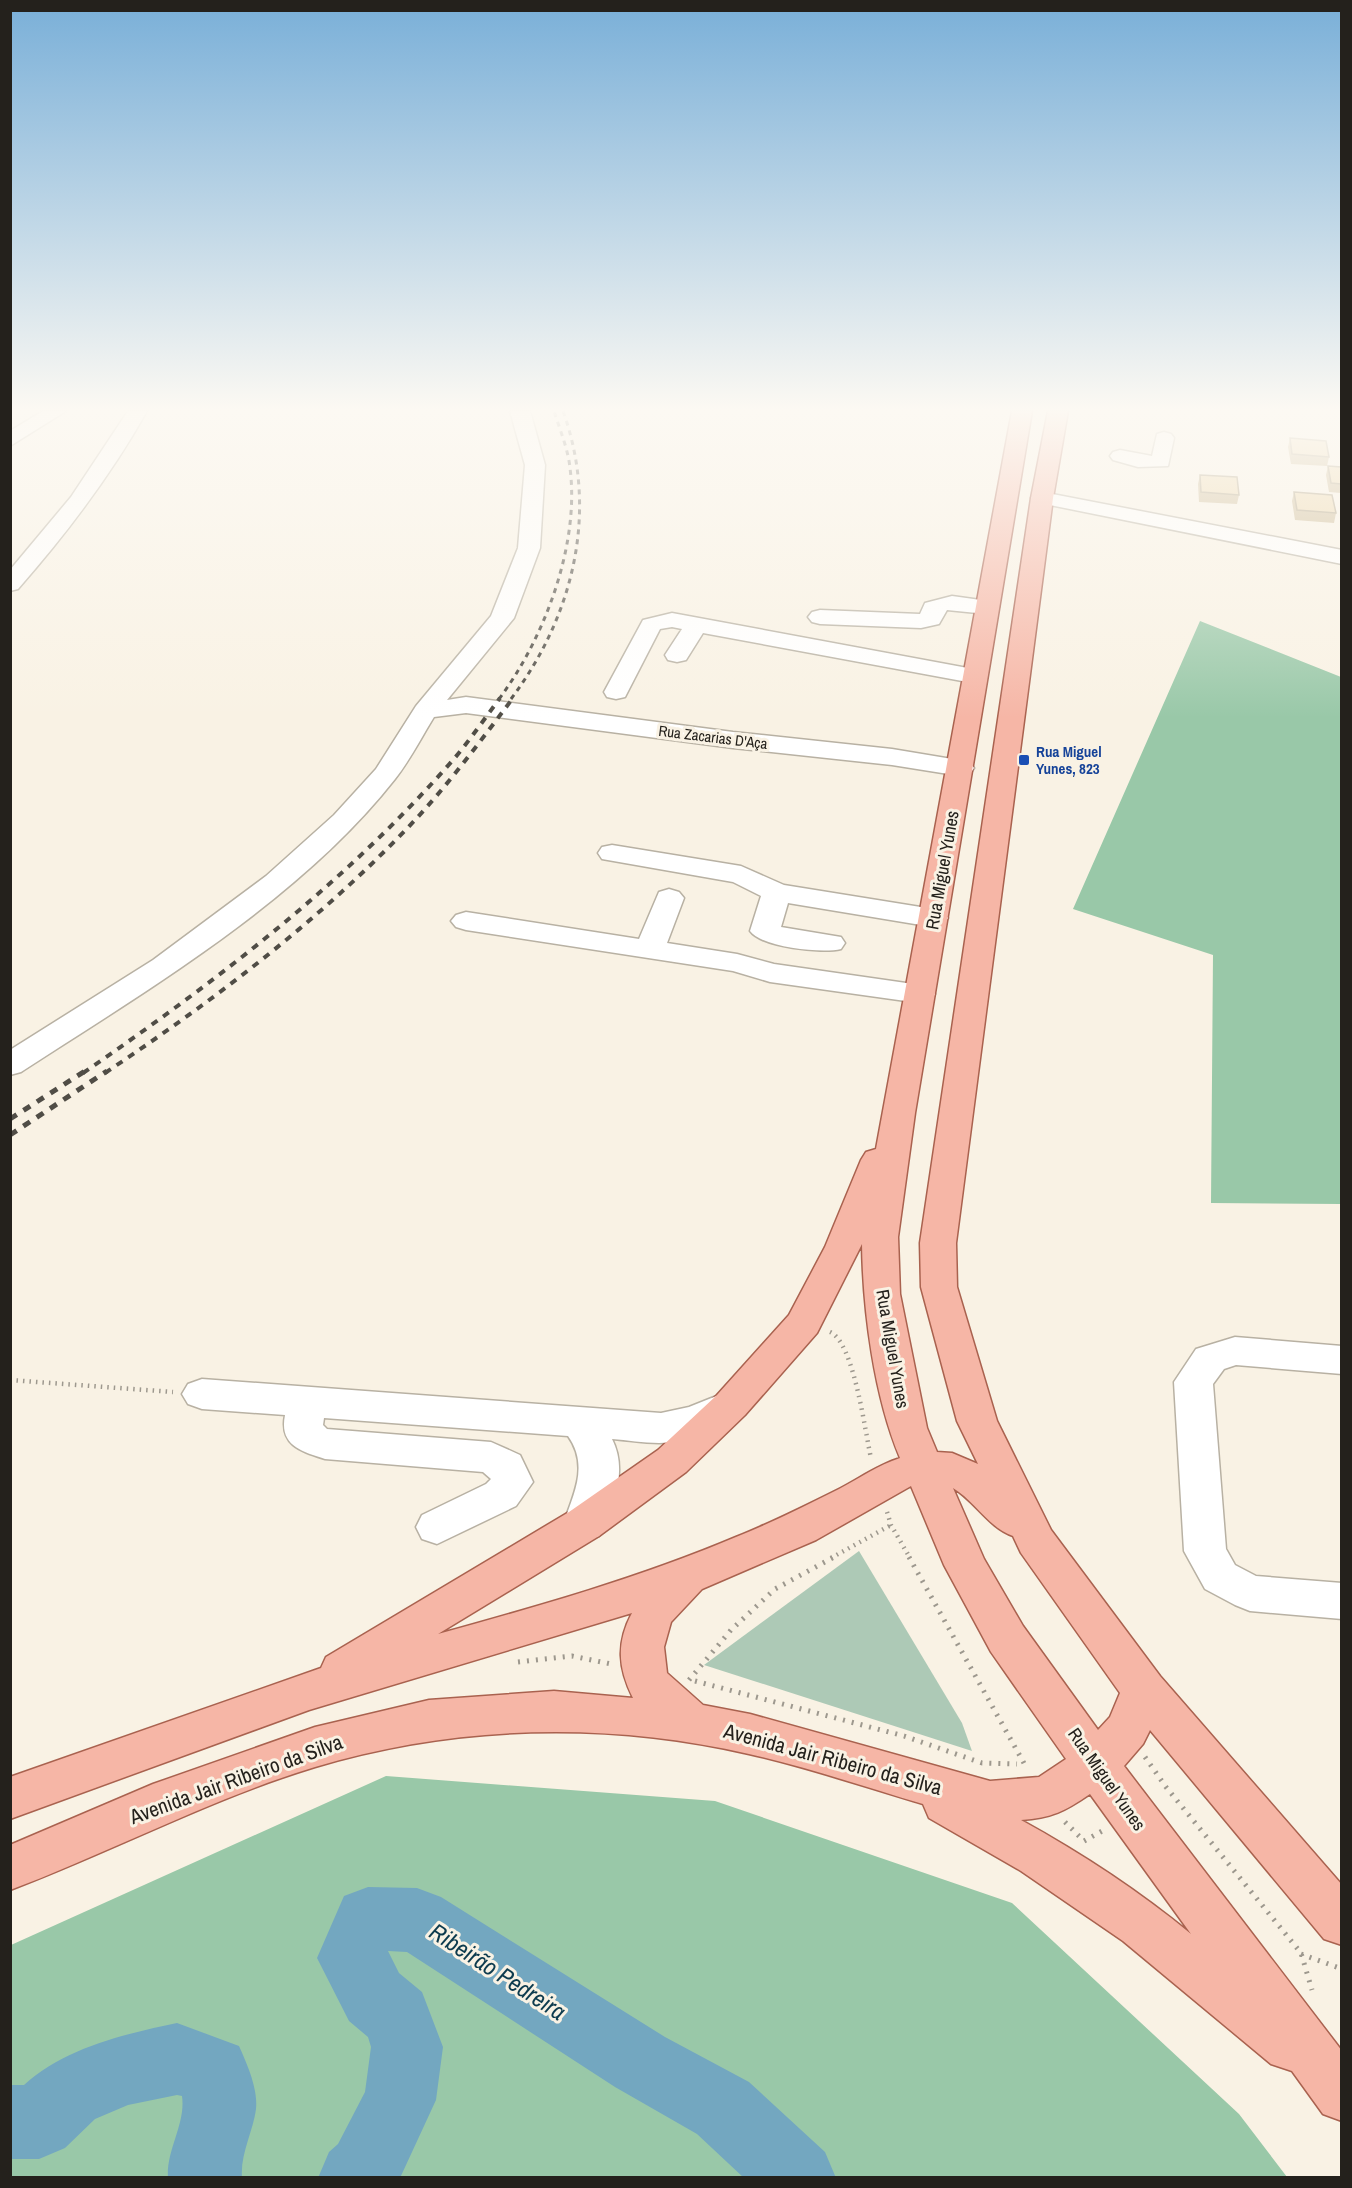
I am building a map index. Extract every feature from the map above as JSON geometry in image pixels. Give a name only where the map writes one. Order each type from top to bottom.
[{"type":"main road","name":"Rua Miguel Yunes","points":[[1004,513],[972,684],[961,768],[898,1113],[880,1237],[881,1294],[907,1428],[966,1565],[1007,1639],[1096,1764],[1335,2087]]},
{"type":"main road","points":[[1036,1541],[977,1421],[939,1287],[938,1243],[1040,513]]},
{"type":"main road","points":[[972,684],[981,699],[988,725],[1010,733]]},
{"type":"main road","points":[[961,768],[972,770],[987,779],[999,805]]},
{"type":"main road","points":[[307,1691],[584,1524],[672,1461],[731,1405],[804,1323],[843,1247],[898,1113]]},
{"type":"main road","points":[[10,1798],[307,1691],[593,1608],[691,1575],[801,1528],[879,1487],[894,1476],[923,1466],[952,1469],[971,1479],[992,1495],[1036,1541],[1144,1690],[1341,1922]]},
{"type":"main road","points":[[691,1575],[656,1609],[644,1635],[642,1655],[644,1671],[650,1685],[665,1702],[692,1723]]},
{"type":"main road","name":"Avenida Jair Ribeiro da Silva","points":[[10,1868],[170,1799],[315,1747],[429,1720],[554,1711],[692,1723],[750,1734],[816,1750],[902,1779],[990,1802],[1047,1797],[1096,1764],[1127,1730],[1144,1690]]},
{"type":"main road","points":[[902,1779],[1018,1843],[1141,1924],[1335,2087]]},
{"type":"street","points":[[10,584],[72,513]]},
{"type":"street","points":[[10,1065],[164,966],[276,882],[344,821],[386,773],[431,702],[502,618],[529,548],[532,513]]},
{"type":"street","points":[[1118,513],[1341,557]]},
{"type":"street","points":[[1252,559],[1288,567],[1296,564],[1309,551]]},
{"type":"street","points":[[820,616],[921,621],[931,619],[934,615],[933,608],[939,604],[958,603],[987,607]]},
{"type":"street","points":[[616,692],[651,625],[660,621],[672,620],[972,684]]},
{"type":"street","points":[[677,655],[696,625]]},
{"type":"street","name":"Rua Zacarias D'Aça","points":[[431,702],[733,740],[892,757],[961,768]]},
{"type":"street","points":[[612,854],[741,875],[777,892],[933,918]]},
{"type":"street","points":[[777,892],[765,931],[774,935],[830,943]]},
{"type":"street","points":[[650,950],[669,898]]},
{"type":"street","points":[[466,921],[736,963],[770,973],[920,994]]},
{"type":"street","points":[[1341,1360],[1236,1351],[1210,1359],[1193,1382],[1205,1551],[1220,1577],[1250,1593],[1341,1600]]},
{"type":"street","points":[[202,1394],[661,1428],[697,1420],[731,1405]]},
{"type":"street","points":[[307,1401],[302,1429],[313,1440],[325,1444],[491,1457],[506,1466],[513,1482],[501,1495],[437,1527]]},
{"type":"street","points":[[580,1423],[593,1438],[602,1456],[600,1476],[584,1524]]},
{"type":"path","points":[[837,1335],[847,1352],[872,1462]]},
{"type":"path","points":[[891,1525],[897,1535],[1027,1765],[982,1763],[904,1736],[689,1680],[731,1630],[775,1589],[891,1525]]},
{"type":"path","points":[[508,1663],[572,1656],[608,1663]]},
{"type":"path","points":[[1166,1787],[1301,1953],[1341,1969]]},
{"type":"path","points":[[1065,1823],[1084,1841],[1098,1834]]},
{"type":"green space","points":[[1200,621],[1341,677],[1341,1204],[1211,1203],[1213,955],[1073,909]]},
{"type":"green space","points":[[859,1551],[962,1723],[972,1751],[704,1665]]},
{"type":"green space","points":[[386,1776],[715,1801],[1012,1903],[1239,2114],[1287,2177],[11,2177],[11,1945]]},
{"type":"waterway","name":"Ribeirão Pedreira","points":[[355,2178],[364,2170],[400,2100],[407,2047],[397,2016],[374,1997],[351,1958],[368,1919],[417,1920],[640,2062],[723,2108],[799,2178]]},
{"type":"waterway","name":"Ribeirão Pedreira","points":[[10,2122],[39,2122],[69,2093],[127,2069],[177,2059],[214,2071],[220,2107],[204,2166],[205,2178]]},
{"type":"railway","points":[[499,699],[515,675],[544,620],[564,559],[570,513]]},
{"type":"railway","points":[[511,699],[533,667],[551,633],[565,597],[574,561],[579,513]]},
{"type":"railway","points":[[83,1073],[231,966],[324,888],[412,805],[459,752],[500,698]]},
{"type":"railway","points":[[105,1073],[228,986],[344,890],[429,805],[513,698]]},
{"type":"railway","points":[[10,1119],[85,1071]]},
{"type":"railway","points":[[10,1135],[107,1071]]},
{"type":"place","name":"Rua Miguel Yunes, 823","points":[[1024,760]]}]
